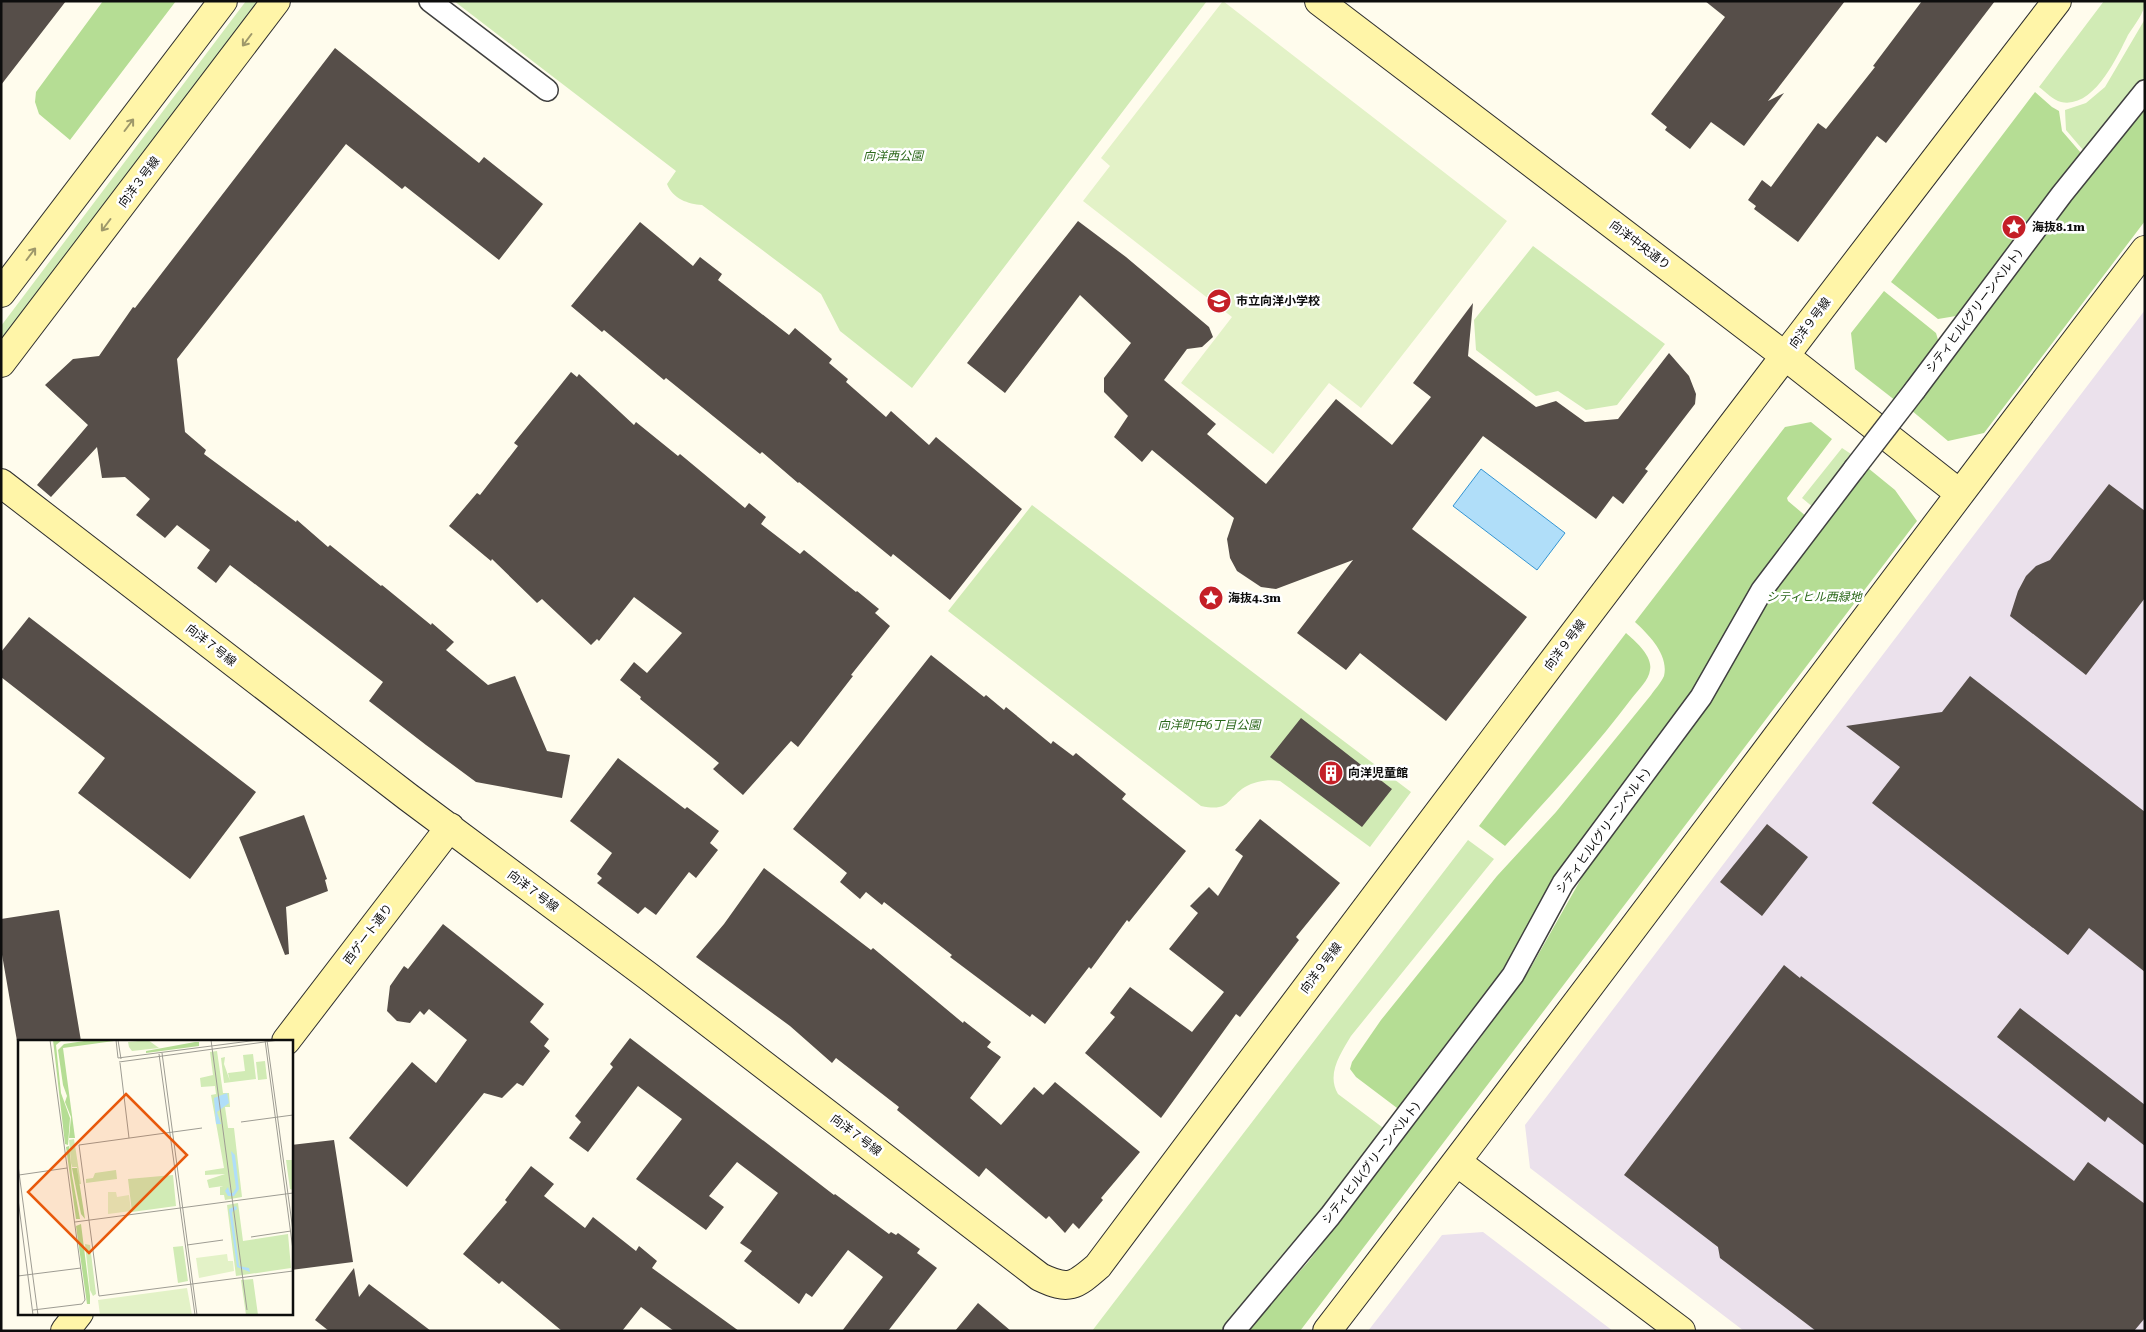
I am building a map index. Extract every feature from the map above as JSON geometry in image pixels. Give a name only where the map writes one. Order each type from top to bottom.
[{"type":"street","points":[[1,293],[223,1]]},
{"type":"street","name":"向洋３号線","points":[[1,363],[276,1]]},
{"type":"street","points":[[430,1],[547,90]]},
{"type":"street","name":"向洋中央通り","points":[[1319,1],[1785,356],[1959,493]]},
{"type":"street","name":"向洋９号線","points":[[1070,1285],[1082,1280],[1098,1266],[1387,880],[1785,356],[2058,1]]},
{"type":"street","name":"シティヒル(グリーンベルト)","points":[[1234,1331],[1330,1216],[1513,975],[1563,884],[1701,697],[1762,590],[2062,194],[2145,91]]},
{"type":"street","points":[[1327,1331],[1457,1162],[1959,493],[2145,250]]},
{"type":"street","name":"向洋７号線","points":[[1,483],[408,797],[450,827],[1040,1277],[1058,1286],[1070,1285]]},
{"type":"street","name":"西ゲート通り","points":[[287,1040],[450,827]]},
{"type":"street","points":[[1457,1162],[1681,1331]]},
{"type":"street","points":[[65,1331],[77,1314]]},
{"type":"shaded area","points":[[2145,310],[2145,1331],[1744,1331],[1530,1168],[1525,1125]]},
{"type":"shaded area","points":[[1483,1232],[1613,1331],[1368,1331],[1442,1235]]},
{"type":"green space","points":[[103,1],[176,1],[70,140],[39,114],[35,102],[36,92]]},
{"type":"green space","points":[[246,1],[258,1],[1,342],[1,326]]},
{"type":"green space","name":"向洋西公園","points":[[454,1],[1207,1],[912,388],[840,331],[821,294],[702,205],[686,202],[677,197],[667,184],[676,171]]},
{"type":"green space","points":[[1223,1],[1507,221],[1361,408],[1329,383],[1273,454],[1181,383],[1232,317],[1083,201],[1110,166],[1101,158]]},
{"type":"green space","points":[[2104,1],[2145,1],[2145,5],[2111,68],[2094,90],[2084,98],[2073,102],[2058,101],[2039,87]]},
{"type":"green space","points":[[2145,19],[2145,79],[2083,150],[2066,130],[2065,110],[2086,103],[2105,87]]},
{"type":"green space","points":[[2035,92],[2059,111],[2062,131],[2081,153],[2080,156],[1962,313],[1938,319],[1891,282]]},
{"type":"green space","points":[[2145,104],[2145,221],[1984,433],[1948,441],[1911,410]]},
{"type":"green space","points":[[1533,246],[1665,344],[1617,405],[1586,410],[1558,391],[1536,396],[1476,350],[1474,320]]},
{"type":"green space","points":[[1884,291],[1936,333],[1939,343],[1896,401],[1855,369],[1851,333]]},
{"type":"green space","points":[[1811,422],[1832,439],[1787,498],[1807,517],[1688,704],[1551,888],[1500,974],[1401,1111],[1356,1077],[1350,1069],[1352,1062],[1381,1020],[1497,876],[1556,812],[1660,684],[1665,668],[1661,653],[1652,639],[1635,622],[1785,427]]},
{"type":"green space","points":[[1842,448],[1854,456],[1814,508],[1802,498]]},
{"type":"green space","name":"シティヒル西緑地","points":[[1868,468],[1895,490],[1917,521],[1300,1331],[1247,1331],[1308,1262],[1478,1041],[1530,969],[1590,863],[1692,727],[1775,588]]},
{"type":"green space","name":"向洋町中6丁目公園","points":[[1032,505],[1411,792],[1370,847],[1280,781],[1271,780],[1253,783],[1245,787],[1223,806],[1201,806],[948,611]]},
{"type":"green space","points":[[1626,633],[1649,659],[1650,670],[1648,677],[1586,755],[1505,846],[1479,826]]},
{"type":"green space","points":[[1468,840],[1494,859],[1351,1036],[1336,1064],[1334,1079],[1338,1094],[1386,1130],[1348,1181],[1222,1331],[1092,1331]]},
{"type":"water","points":[[1481,469],[1565,533],[1537,570],[1453,506]]},
{"type":"building","points":[[1,1],[66,1],[1,85]]},
{"type":"building","points":[[1705,1],[1845,1],[1768,101],[1784,93],[1744,146],[1711,122],[1690,149],[1665,130],[1667,127],[1651,114],[1725,17]]},
{"type":"building","points":[[1922,1],[1995,1],[1886,143],[1877,136],[1798,242],[1754,209],[1756,206],[1748,200],[1762,180],[1771,187],[1818,123],[1826,129],[1875,67],[1873,66]]},
{"type":"building","points":[[335,48],[479,163],[484,157],[543,204],[499,260],[405,186],[402,189],[346,144],[177,359],[185,432],[206,450],[204,454],[296,522],[297,520],[328,547],[330,545],[431,625],[432,623],[454,642],[446,650],[488,685],[515,676],[547,751],[570,755],[562,798],[476,782],[426,745],[369,701],[383,682],[230,565],[216,583],[197,568],[210,550],[177,525],[165,538],[136,515],[150,499],[125,477],[102,478],[97,447],[51,497],[37,485],[88,425],[45,385],[73,359],[99,356],[133,307],[135,308]]},
{"type":"building","points":[[1078,221],[1126,257],[1209,327],[1213,337],[1202,347],[1187,349],[1164,380],[1216,424],[1207,434],[1266,484],[1336,399],[1392,445],[1431,397],[1413,383],[1473,303],[1468,356],[1536,407],[1556,401],[1585,422],[1618,419],[1669,353],[1689,376],[1696,394],[1695,404],[1645,469],[1648,471],[1623,504],[1613,496],[1596,519],[1483,436],[1412,529],[1527,617],[1446,721],[1360,653],[1346,670],[1297,633],[1353,560],[1276,589],[1261,587],[1237,571],[1230,558],[1227,539],[1234,518],[1152,450],[1142,462],[1114,437],[1128,416],[1104,392],[1104,378],[1131,343],[1080,295],[1005,393],[967,363]]},
{"type":"building","points":[[640,222],[693,266],[700,257],[722,274],[718,280],[789,335],[795,328],[832,359],[829,363],[848,379],[846,382],[886,417],[891,411],[929,445],[936,437],[1022,509],[950,600],[893,554],[891,557],[762,452],[760,454],[666,378],[664,380],[604,330],[602,332],[571,306]]},
{"type":"building","points":[[571,372],[577,377],[579,374],[634,425],[636,422],[678,456],[680,454],[745,508],[749,503],[766,517],[761,524],[800,554],[804,550],[857,591],[879,609],[875,613],[890,626],[798,747],[791,741],[743,795],[713,769],[719,763],[640,699],[641,697],[620,680],[634,662],[647,673],[682,633],[634,597],[599,641],[597,639],[591,645],[542,599],[537,603],[492,559],[491,561],[449,526],[477,493],[480,495],[518,446],[514,443]]},
{"type":"building","points":[[2109,484],[2145,511],[2145,598],[2086,675],[2010,616],[2018,591],[2026,576],[2036,566],[2050,560]]},
{"type":"building","points":[[29,617],[256,792],[190,879],[78,793],[105,758],[1,677],[1,652]]},
{"type":"building","points":[[931,655],[984,697],[986,695],[1004,710],[1006,707],[1051,744],[1053,741],[1073,756],[1076,753],[1126,794],[1122,799],[1186,851],[1129,922],[1127,920],[1091,969],[1089,967],[1045,1024],[1032,1014],[1030,1017],[950,957],[952,955],[884,902],[882,905],[866,892],[860,899],[840,882],[847,873],[793,829]]},
{"type":"building","points":[[1970,676],[2145,812],[2145,972],[2089,928],[2068,955],[1872,803],[1900,767],[1846,726],[1942,712]]},
{"type":"building","name":"向洋児童館","points":[[1301,718],[1392,789],[1362,827],[1270,757]]},
{"type":"building","points":[[618,758],[685,809],[687,807],[719,831],[710,843],[718,850],[696,878],[689,872],[656,915],[645,907],[638,914],[597,883],[602,878],[597,874],[612,853],[570,821]]},
{"type":"building","points":[[304,815],[327,879],[325,880],[328,891],[286,907],[289,954],[285,955],[239,837]]},
{"type":"building","points":[[1260,819],[1340,883],[1296,937],[1299,940],[1240,1017],[1236,1014],[1161,1118],[1085,1053],[1115,1017],[1110,1013],[1130,987],[1192,1032],[1224,992],[1169,949],[1198,913],[1190,906],[1209,887],[1218,896],[1243,856],[1235,850]]},
{"type":"building","points":[[1767,824],[1808,857],[1762,916],[1720,882]]},
{"type":"building","points":[[764,868],[871,950],[873,948],[963,1023],[964,1021],[991,1042],[987,1047],[1001,1057],[970,1098],[1001,1125],[1034,1087],[1043,1095],[1055,1082],[1140,1152],[1101,1198],[1103,1200],[1079,1229],[1073,1223],[1065,1233],[1049,1216],[1046,1219],[986,1168],[979,1177],[897,1110],[899,1107],[836,1058],[832,1063],[790,1026],[696,957],[724,924]]},
{"type":"building","points":[[59,910],[81,1040],[17,1041],[1,949],[1,919]]},
{"type":"building","points":[[443,924],[544,1004],[530,1022],[549,1039],[544,1046],[550,1051],[523,1086],[517,1083],[502,1098],[484,1093],[407,1187],[349,1138],[412,1062],[436,1083],[467,1040],[429,1009],[424,1015],[420,1011],[410,1023],[397,1021],[387,1011],[390,986],[404,966],[408,969]]},
{"type":"building","points":[[1784,965],[2074,1181],[2088,1162],[2145,1204],[2145,1318],[2134,1331],[1816,1331],[1720,1258],[1718,1247],[1624,1175]]},
{"type":"building","points":[[2020,1008],[2145,1105],[2145,1146],[2108,1117],[2105,1122],[1997,1037]]},
{"type":"building","points":[[630,1038],[834,1195],[889,1234],[891,1232],[896,1235],[898,1233],[920,1249],[917,1253],[937,1268],[888,1331],[842,1331],[883,1277],[848,1250],[812,1297],[806,1293],[799,1304],[744,1261],[752,1251],[740,1243],[778,1193],[737,1162],[709,1196],[724,1207],[706,1230],[636,1179],[682,1119],[638,1086],[588,1152],[569,1138],[581,1122],[575,1116],[613,1067],[610,1064]]},
{"type":"building","points":[[334,1140],[353,1262],[292,1270],[292,1145]]},
{"type":"building","points":[[531,1166],[554,1184],[544,1196],[585,1228],[593,1217],[636,1251],[639,1246],[657,1261],[652,1268],[739,1331],[674,1331],[641,1307],[622,1331],[562,1331],[502,1281],[499,1284],[463,1254],[507,1202],[505,1200]]},
{"type":"building","points":[[354,1268],[359,1297],[369,1284],[431,1331],[329,1331],[315,1320]]},
{"type":"building","points":[[978,1303],[1011,1331],[955,1331]]},
{"type":"place","name":"海抜8.1m","points":[[2014,227]]},
{"type":"place","name":"市立向洋小学校","points":[[1219,301]]},
{"type":"place","name":"海抜4.3m","points":[[1211,598]]},
{"type":"place","name":"向洋児童館","points":[[1331,773]]}]
